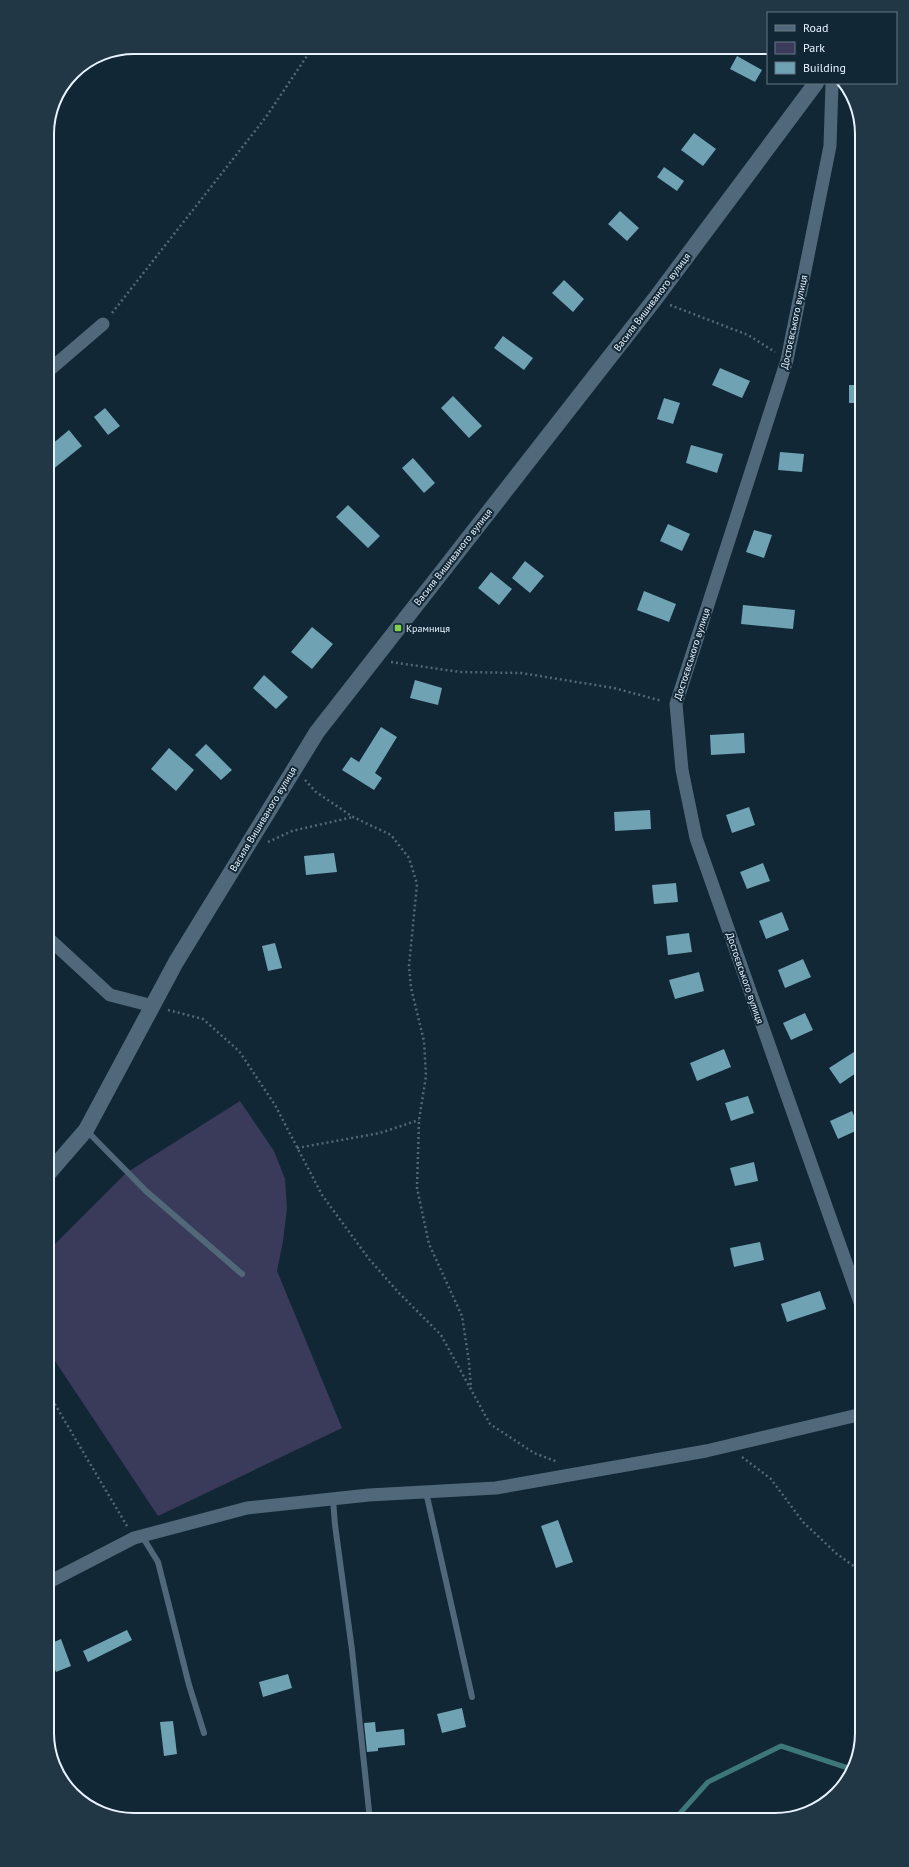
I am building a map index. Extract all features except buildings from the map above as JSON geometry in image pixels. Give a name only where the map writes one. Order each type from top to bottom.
[{"type":"street","name":"Василя Вишиваного вулиця","points":[[54,1167],[86,1130],[176,962],[317,732],[655,299],[815,84]]},
{"type":"street","name":"Достоєвського вулиця","points":[[832,84],[830,146],[787,360],[676,704],[682,770],[696,838],[855,1288]]},
{"type":"street","points":[[54,366],[102,324]]},
{"type":"street","points":[[54,943],[110,995],[153,1006]]},
{"type":"street","points":[[54,1579],[138,1537],[247,1508],[333,1499],[496,1488],[706,1451],[855,1416]]},
{"type":"lane","points":[[86,1130],[146,1191],[242,1274]]},
{"type":"lane","points":[[426,1492],[472,1697]]},
{"type":"lane","points":[[333,1499],[335,1525],[352,1650],[369,1813]]},
{"type":"lane","points":[[138,1537],[158,1562],[189,1685],[204,1733]]},
{"type":"path","points":[[102,324],[266,118],[308,54]]},
{"type":"path","points":[[655,299],[748,336],[787,360]]},
{"type":"path","points":[[373,660],[460,672],[521,673],[614,688],[676,704]]},
{"type":"path","points":[[299,760],[303,778],[316,792],[353,817],[391,835],[409,858],[417,884],[409,966],[412,988],[424,1041],[426,1076],[419,1120],[417,1188],[429,1244],[462,1316],[469,1362],[471,1389]]},
{"type":"path","points":[[244,852],[292,831],[353,817]]},
{"type":"path","points":[[153,1006],[203,1018],[239,1051],[275,1105],[322,1195],[369,1259],[399,1293],[441,1335],[490,1424],[534,1453],[584,1472]]},
{"type":"path","points":[[297,1148],[380,1133],[419,1120]]},
{"type":"path","points":[[54,1402],[138,1537]]},
{"type":"path","points":[[734,1456],[741,1457],[771,1479],[803,1522],[837,1554],[855,1567]]},
{"type":"green space","points":[[240,1101],[274,1151],[285,1179],[287,1208],[283,1241],[277,1271],[342,1428],[158,1516],[54,1360],[54,1245],[126,1173]]},
{"type":"waterway","points":[[680,1813],[708,1782],[781,1746],[847,1768]]},
{"type":"place","name":"Крамниця","points":[[398,628]]}]
